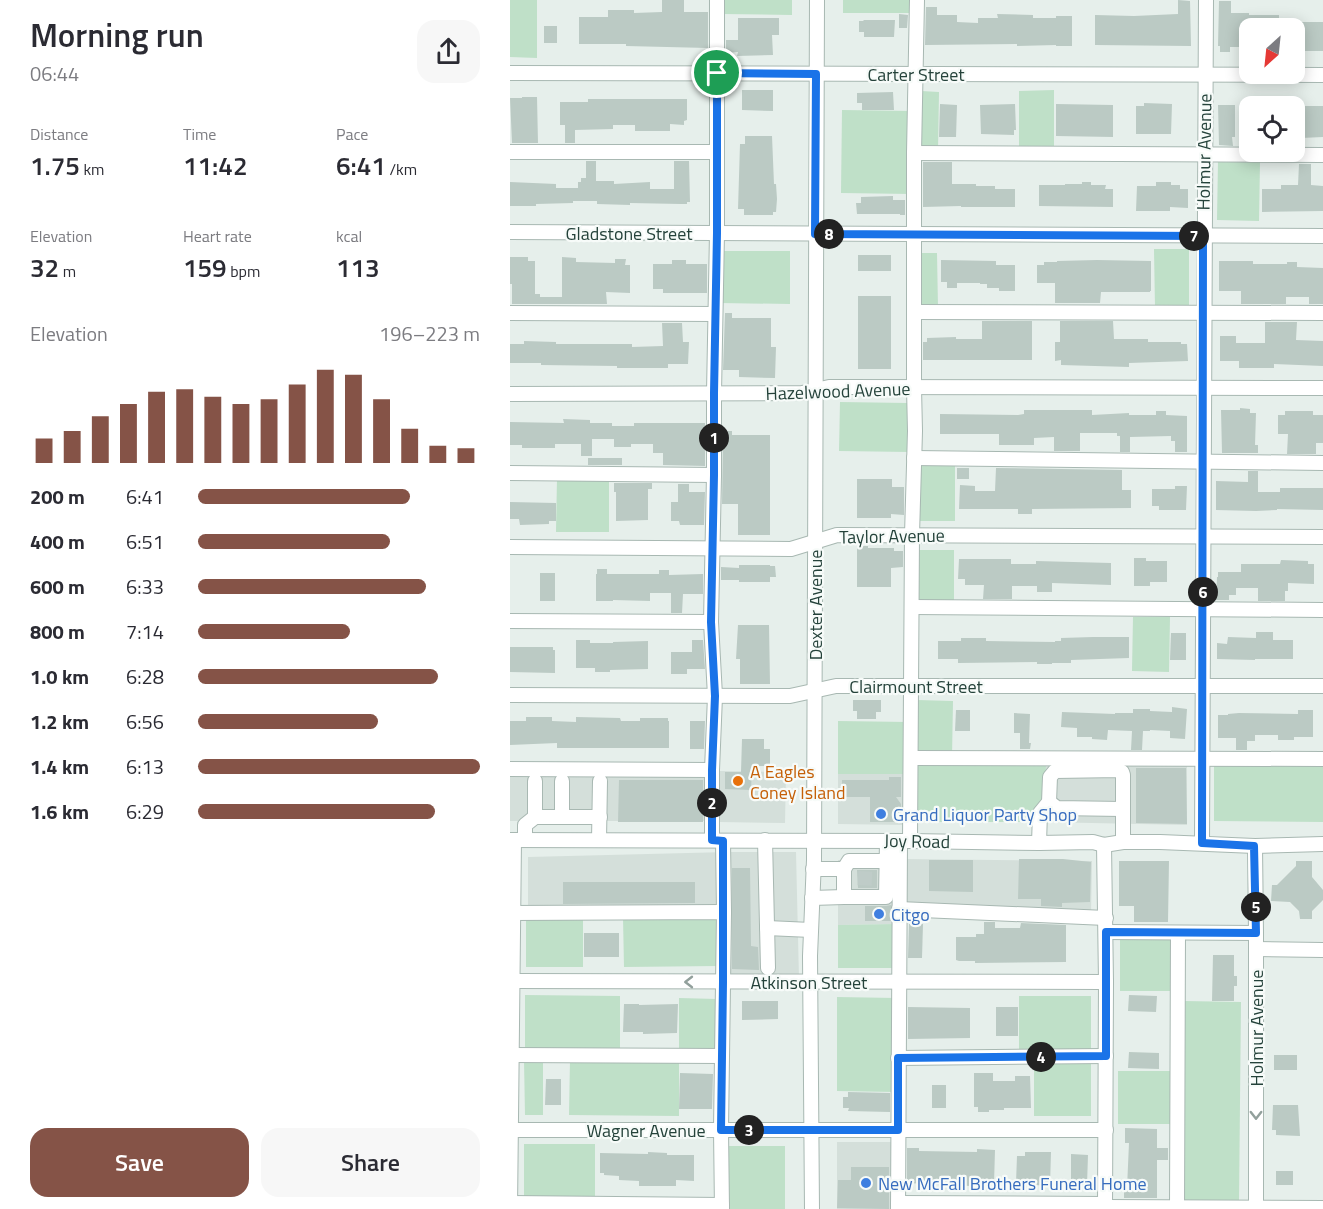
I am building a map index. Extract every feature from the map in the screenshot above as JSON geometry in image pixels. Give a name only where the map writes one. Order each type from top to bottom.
[{"type":"street","points":[[510,1203],[722,1207],[724,912],[712,770],[715,696],[711,622],[717,233],[717,0]]},
{"type":"street","name":"Dexter Avenue","points":[[812,1209],[811,930],[814,841],[817,0]]},
{"type":"street","points":[[917,0],[911,758],[899,841],[898,1206],[1323,1208]]},
{"type":"street","name":"Holmur Avenue","points":[[1202,843],[1202,387],[1206,0]]},
{"type":"street","name":"Carter Street","points":[[510,72],[1323,75]]},
{"type":"street","points":[[510,152],[717,152]]},
{"type":"street","points":[[914,153],[1323,155]]},
{"type":"street","name":"Gladstone Street","points":[[510,232],[1323,236]]},
{"type":"street","points":[[914,312],[1323,313]]},
{"type":"street","points":[[510,313],[715,314]]},
{"type":"street","name":"Hazelwood Avenue","points":[[510,394],[802,393],[829,387],[1323,388]]},
{"type":"street","points":[[914,458],[1323,463]]},
{"type":"street","points":[[510,473],[714,475]]},
{"type":"street","name":"Taylor Avenue","points":[[510,547],[791,549],[837,535],[1323,537]]},
{"type":"street","points":[[912,608],[1323,610]]},
{"type":"street","points":[[510,621],[711,622]]},
{"type":"street","name":"Clairmount Street","points":[[510,695],[792,696],[836,686],[1323,686]]},
{"type":"street","points":[[911,758],[1323,759]]},
{"type":"street","points":[[510,770],[712,770]]},
{"type":"street","points":[[1039,843],[1040,813],[1049,802],[1050,777],[1055,771],[1119,770],[1123,775],[1123,842]]},
{"type":"street","points":[[535,781],[535,817]]},
{"type":"street","points":[[554,840],[563,817],[562,781]]},
{"type":"street","points":[[599,840],[600,781]]},
{"type":"street","points":[[1049,802],[1057,808],[1122,809]]},
{"type":"street","points":[[510,1209],[512,914],[516,840],[525,825],[535,817],[600,817]]},
{"type":"street","points":[[563,817],[575,840]]},
{"type":"street","name":"Joy Road","points":[[516,840],[1093,842],[1104,845],[1123,842],[1254,846],[1323,844]]},
{"type":"street","points":[[765,840],[768,968]]},
{"type":"street","points":[[844,897],[849,872],[850,841]]},
{"type":"street","points":[[812,898],[886,897],[883,879],[887,861],[899,841]]},
{"type":"street","points":[[1104,845],[1106,1206]]},
{"type":"street","name":"Holmur Avenue","points":[[1254,846],[1256,1209]]},
{"type":"street","points":[[813,869],[849,872],[887,861]]},
{"type":"street","points":[[899,909],[1178,933],[1256,933]]},
{"type":"street","points":[[512,914],[724,912]]},
{"type":"street","points":[[767,928],[811,930]]},
{"type":"street","points":[[1177,1209],[1178,933]]},
{"type":"street","points":[[1256,949],[1323,950]]},
{"type":"street","name":"Atkinson Street","points":[[512,981],[1106,982]]},
{"type":"street","points":[[512,1055],[722,1056]]},
{"type":"street","points":[[898,1058],[1106,1056]]},
{"type":"street","name":"Wagner Avenue","points":[[511,1130],[1106,1130]]},
{"type":"shaded area","points":[[1046,765],[1187,766],[1187,825],[1044,822]]},
{"type":"shaded area","points":[[719,771],[786,772],[785,823],[719,822]]},
{"type":"shaded area","points":[[510,772],[709,772],[709,821],[510,821]]},
{"type":"shaded area","points":[[838,774],[908,774],[908,825],[838,824]]},
{"type":"shaded area","points":[[796,852],[799,979],[727,978],[728,910],[528,907],[528,857]]},
{"type":"shaded area","points":[[902,859],[1092,861],[1091,914],[902,906]]},
{"type":"shaded area","points":[[838,860],[895,860],[895,924],[838,925]]},
{"type":"shaded area","points":[[837,1142],[894,1142],[894,1209],[837,1209]]},
{"type":"green space","points":[[510,0],[537,0],[537,58],[510,57]]},
{"type":"green space","points":[[722,0],[792,0],[792,15],[722,14]]},
{"type":"green space","points":[[843,0],[912,0],[912,13],[843,13]]},
{"type":"green space","points":[[1054,90],[1054,150],[1019,150],[1019,91]]},
{"type":"green space","points":[[921,91],[939,92],[938,150],[921,150]]},
{"type":"green space","points":[[842,110],[912,111],[911,194],[841,193]]},
{"type":"green space","points":[[1218,161],[1260,162],[1259,221],[1217,220]]},
{"type":"green space","points":[[1154,249],[1189,249],[1189,307],[1155,307]]},
{"type":"green space","points":[[721,251],[790,251],[790,304],[720,303]]},
{"type":"green space","points":[[920,253],[937,253],[938,308],[921,308]]},
{"type":"green space","points":[[840,402],[908,403],[909,452],[839,451]]},
{"type":"green space","points":[[919,466],[955,466],[955,521],[919,521]]},
{"type":"green space","points":[[557,478],[609,478],[609,532],[556,532]]},
{"type":"green space","points":[[917,550],[954,550],[954,604],[917,604]]},
{"type":"green space","points":[[1133,617],[1170,617],[1169,672],[1132,671]]},
{"type":"green space","points":[[917,700],[953,701],[952,757],[916,756]]},
{"type":"green space","points":[[838,721],[908,722],[908,774],[838,774]]},
{"type":"green space","points":[[917,764],[1046,765],[1044,822],[917,822]]},
{"type":"green space","points":[[1214,764],[1323,764],[1323,822],[1214,821]]},
{"type":"green space","points":[[623,917],[717,917],[718,966],[624,967]]},
{"type":"green space","points":[[526,919],[583,920],[583,967],[526,967]]},
{"type":"green space","points":[[895,924],[896,968],[838,968],[838,925]]},
{"type":"green space","points":[[1120,936],[1174,936],[1174,991],[1120,991]]},
{"type":"green space","points":[[525,995],[620,996],[620,1051],[525,1050]]},
{"type":"green space","points":[[1019,996],[1091,996],[1091,1050],[1019,1049]]},
{"type":"green space","points":[[837,997],[896,998],[895,1092],[837,1091]]},
{"type":"green space","points":[[679,998],[717,999],[717,1051],[679,1051]]},
{"type":"green space","points":[[1184,1001],[1241,1002],[1239,1201],[1182,1200]]},
{"type":"green space","points":[[524,1060],[543,1060],[543,1115],[525,1115]]},
{"type":"green space","points":[[570,1060],[679,1061],[679,1116],[569,1115]]},
{"type":"green space","points":[[1034,1062],[1091,1062],[1091,1116],[1034,1116]]},
{"type":"green space","points":[[1118,1071],[1171,1071],[1171,1124],[1118,1124]]},
{"type":"green space","points":[[524,1144],[595,1144],[595,1199],[524,1199]]},
{"type":"green space","points":[[726,1146],[785,1146],[785,1209],[726,1209]]},
{"type":"building","points":[[662,0],[684,0],[684,12],[708,12],[708,48],[579,44],[579,17],[608,17],[608,10],[634,10],[634,13],[662,12]]},
{"type":"building","points":[[1178,0],[1190,1],[1191,46],[1095,45],[1095,15],[1178,14]]},
{"type":"building","points":[[1219,1],[1231,1],[1231,13],[1279,15],[1279,18],[1239,18],[1239,47],[1230,47],[1230,52],[1220,52],[1220,46],[1218,46]]},
{"type":"building","points":[[926,7],[937,7],[937,15],[957,15],[957,22],[978,23],[978,18],[998,18],[997,14],[1033,15],[1033,18],[1072,16],[1072,46],[925,45]]},
{"type":"building","points":[[899,14],[908,15],[907,28],[899,28]]},
{"type":"building","points":[[738,18],[779,18],[779,35],[772,35],[773,55],[737,56],[738,52],[726,53],[726,40],[738,40]]},
{"type":"building","points":[[895,20],[894,37],[864,37],[864,32],[859,32],[859,21]]},
{"type":"building","points":[[1305,22],[1323,22],[1323,51],[1305,51]]},
{"type":"building","points":[[544,26],[557,26],[557,43],[544,43]]},
{"type":"building","points":[[742,90],[773,90],[773,111],[742,110]]},
{"type":"building","points":[[893,92],[894,110],[862,110],[862,103],[857,103],[857,93]]},
{"type":"building","points":[[537,97],[538,143],[512,143],[510,98]]},
{"type":"building","points":[[588,99],[687,99],[687,120],[684,121],[684,125],[670,124],[670,131],[635,131],[635,125],[613,125],[613,129],[575,130],[575,143],[565,143],[565,125],[560,125],[560,102],[588,102]]},
{"type":"building","points":[[1144,103],[1172,104],[1171,134],[1136,134],[1136,106],[1144,106]]},
{"type":"building","points":[[940,104],[957,105],[956,137],[939,137]]},
{"type":"building","points":[[1015,104],[1016,130],[1014,130],[1014,135],[981,134],[980,105]]},
{"type":"building","points":[[1056,104],[1113,105],[1113,137],[1056,136]]},
{"type":"building","points":[[1218,105],[1235,105],[1233,146],[1219,145]]},
{"type":"building","points":[[1305,106],[1323,106],[1323,137],[1305,138]]},
{"type":"building","points":[[745,136],[772,136],[774,184],[776,184],[777,199],[776,212],[773,212],[773,215],[744,215],[744,209],[738,209],[740,144],[745,144]]},
{"type":"building","points":[[586,161],[596,161],[596,181],[614,181],[614,184],[650,182],[650,189],[674,189],[674,161],[689,161],[690,202],[687,204],[630,203],[630,205],[573,201],[573,203],[536,204],[536,206],[510,206],[510,182],[556,184],[556,188],[578,188],[581,178],[586,178]]},
{"type":"building","points":[[923,162],[952,162],[952,184],[976,184],[976,186],[995,186],[995,189],[1015,189],[1015,207],[923,207]]},
{"type":"building","points":[[1299,164],[1311,164],[1311,185],[1323,186],[1323,211],[1262,212],[1262,189],[1281,189],[1281,185],[1298,185]]},
{"type":"building","points":[[1082,182],[1091,182],[1091,185],[1106,185],[1105,189],[1113,189],[1113,207],[1039,206],[1039,185],[1082,184]]},
{"type":"building","points":[[1156,182],[1171,182],[1171,185],[1180,185],[1180,189],[1188,189],[1188,208],[1170,207],[1170,211],[1136,211],[1137,186],[1156,186]]},
{"type":"building","points":[[893,196],[893,200],[905,200],[905,215],[857,214],[856,203],[861,203],[861,197]]},
{"type":"building","points":[[858,255],[891,255],[891,271],[858,271]]},
{"type":"building","points":[[510,257],[528,257],[528,261],[535,261],[535,294],[540,294],[540,297],[562,297],[562,257],[576,258],[576,262],[615,263],[615,259],[626,259],[625,265],[630,265],[630,293],[606,292],[607,304],[512,304]]},
{"type":"building","points":[[672,260],[686,260],[686,264],[707,264],[707,293],[663,293],[663,289],[653,289],[653,264],[672,264]]},
{"type":"building","points":[[941,260],[996,261],[996,265],[1015,265],[1015,291],[999,291],[999,288],[987,288],[987,284],[980,283],[957,283],[957,288],[947,288],[947,282],[941,282]]},
{"type":"building","points":[[1151,261],[1151,291],[1101,292],[1100,303],[1055,303],[1055,283],[1037,283],[1037,265],[1044,265],[1044,262]]},
{"type":"building","points":[[1219,261],[1253,261],[1253,264],[1297,262],[1297,267],[1323,268],[1323,304],[1309,304],[1309,297],[1286,297],[1286,304],[1241,304],[1241,291],[1219,291]]},
{"type":"building","points":[[858,296],[891,296],[891,369],[858,369]]},
{"type":"building","points":[[725,313],[732,313],[732,318],[771,318],[771,347],[776,347],[775,378],[739,377],[739,370],[723,370]]},
{"type":"building","points":[[982,321],[1032,321],[1032,360],[923,360],[923,342],[927,342],[927,338],[982,339]]},
{"type":"building","points":[[1060,321],[1113,321],[1114,339],[1181,342],[1181,344],[1187,344],[1188,361],[1129,363],[1129,367],[1061,365],[1061,360],[1055,361],[1055,342],[1060,342]]},
{"type":"building","points":[[1265,322],[1297,322],[1296,340],[1323,341],[1323,366],[1274,364],[1274,368],[1239,368],[1239,361],[1220,361],[1220,336],[1236,336],[1236,343],[1265,343]]},
{"type":"building","points":[[662,323],[682,323],[683,342],[689,342],[688,364],[668,364],[668,368],[617,368],[617,366],[510,363],[510,344],[524,344],[524,341],[556,342],[556,344],[632,344],[632,347],[663,346]]},
{"type":"building","points":[[1240,408],[1250,409],[1250,413],[1256,413],[1255,445],[1258,445],[1258,453],[1222,453],[1221,410],[1240,410]]},
{"type":"building","points":[[1024,410],[1092,410],[1092,415],[1129,413],[1129,415],[1156,415],[1156,411],[1166,411],[1166,415],[1187,416],[1187,452],[1175,452],[1175,441],[1171,441],[1171,436],[1130,437],[1130,452],[1120,452],[1120,436],[1117,436],[1117,433],[1080,433],[1080,451],[1054,451],[1054,437],[1034,438],[1034,445],[999,445],[999,434],[940,434],[940,414],[1018,415],[1024,414]]},
{"type":"building","points":[[1285,411],[1313,411],[1313,415],[1323,415],[1323,443],[1316,443],[1316,454],[1287,454],[1288,434],[1278,434],[1278,415],[1285,415]]},
{"type":"building","points":[[563,419],[612,423],[612,426],[634,426],[634,423],[705,423],[705,466],[663,465],[663,453],[653,453],[653,444],[614,447],[614,439],[592,439],[592,456],[581,456],[581,444],[555,444],[555,448],[522,448],[522,445],[510,445],[510,422],[564,423]]},
{"type":"building","points":[[723,431],[732,431],[732,435],[770,435],[770,535],[738,535],[738,504],[722,504]]},
{"type":"building","points":[[588,458],[622,458],[622,465],[588,465]]},
{"type":"building","points":[[957,468],[969,468],[969,479],[957,479]]},
{"type":"building","points":[[996,468],[1122,470],[1122,490],[1131,490],[1131,508],[1032,509],[1032,514],[1018,514],[1018,509],[959,509],[960,485],[975,486],[975,491],[995,491]]},
{"type":"building","points":[[1248,471],[1258,471],[1258,492],[1280,492],[1280,488],[1323,488],[1323,510],[1216,510],[1216,481],[1248,482]]},
{"type":"building","points":[[857,479],[892,479],[892,487],[904,487],[904,515],[891,514],[891,518],[857,518]]},
{"type":"building","points":[[614,483],[652,483],[652,489],[648,489],[648,520],[616,521]]},
{"type":"building","points":[[678,484],[689,484],[689,492],[705,492],[704,525],[680,525],[679,521],[671,521],[671,502],[678,502]]},
{"type":"building","points":[[1175,486],[1187,486],[1186,510],[1159,510],[1159,506],[1152,506],[1152,489],[1175,489]]},
{"type":"building","points":[[510,502],[556,503],[556,521],[549,521],[549,524],[520,525],[519,519],[510,519]]},
{"type":"building","points":[[857,546],[894,548],[894,551],[903,551],[903,567],[891,568],[891,587],[857,587]]},
{"type":"building","points":[[1134,558],[1146,558],[1146,561],[1167,561],[1167,582],[1150,582],[1150,586],[1134,586]]},
{"type":"building","points":[[959,559],[1011,559],[1011,564],[1036,564],[1036,561],[1111,563],[1111,585],[1052,583],[1052,592],[1037,592],[1037,586],[1012,586],[1012,599],[983,599],[984,585],[965,585],[965,579],[958,579]]},
{"type":"building","points":[[1281,560],[1308,561],[1308,564],[1314,564],[1314,584],[1288,583],[1285,601],[1258,601],[1258,588],[1236,588],[1236,595],[1229,595],[1229,600],[1216,600],[1218,572],[1241,572],[1241,564],[1280,564]]},
{"type":"building","points":[[739,565],[775,566],[776,577],[770,577],[770,582],[721,580],[721,567],[739,568]]},
{"type":"building","points":[[597,569],[607,569],[607,574],[659,574],[659,570],[669,570],[669,575],[703,574],[703,594],[683,594],[682,613],[671,613],[671,593],[650,593],[650,601],[596,601]]},
{"type":"building","points":[[540,573],[555,573],[555,601],[540,601]]},
{"type":"building","points":[[738,625],[769,625],[770,684],[740,684],[740,659],[736,659]]},
{"type":"building","points":[[1256,632],[1273,632],[1273,640],[1293,640],[1293,659],[1217,659],[1217,643],[1227,644],[1228,637],[1256,638]]},
{"type":"building","points":[[1171,633],[1186,633],[1186,660],[1170,660]]},
{"type":"building","points":[[1129,637],[1129,658],[1071,660],[1071,663],[1052,664],[1037,664],[1037,662],[958,663],[958,659],[938,659],[938,641],[986,638],[986,641],[1055,642],[1061,641],[1061,638]]},
{"type":"building","points":[[576,640],[590,640],[590,643],[648,641],[648,669],[595,672],[595,668],[576,668]]},
{"type":"building","points":[[692,640],[703,640],[705,669],[687,669],[687,674],[671,674],[671,652],[692,652]]},
{"type":"building","points":[[510,647],[553,647],[555,673],[510,672]]},
{"type":"building","points":[[853,700],[881,700],[881,712],[876,712],[876,719],[857,719],[857,711],[853,711]]},
{"type":"building","points":[[1172,707],[1187,709],[1185,739],[1170,738],[1170,731],[1143,731],[1142,750],[1131,750],[1132,731],[1108,730],[1107,740],[1077,737],[1077,728],[1061,727],[1062,712],[1115,714],[1133,713],[1133,709],[1150,709],[1150,711],[1172,712]]},
{"type":"building","points":[[956,710],[970,710],[970,731],[955,731]]},
{"type":"building","points":[[1298,710],[1313,710],[1313,737],[1278,740],[1278,735],[1255,735],[1255,741],[1247,741],[1247,750],[1236,750],[1236,738],[1218,738],[1218,715],[1298,714]]},
{"type":"building","points":[[1014,713],[1030,714],[1030,749],[1020,749],[1020,733],[1014,733]]},
{"type":"building","points":[[526,717],[552,717],[552,721],[576,722],[576,717],[620,718],[621,721],[668,718],[669,748],[557,748],[557,743],[510,745],[510,721],[526,721]]},
{"type":"building","points":[[690,721],[705,721],[704,749],[690,749]]},
{"type":"building","points":[[742,739],[764,739],[764,749],[770,749],[770,766],[752,766],[751,790],[725,789],[725,772],[741,772]]},
{"type":"building","points":[[1136,768],[1186,768],[1187,824],[1136,823]]},
{"type":"building","points":[[889,777],[901,777],[901,797],[896,797],[901,804],[901,822],[870,822],[870,797],[842,797],[842,780],[889,780]]},
{"type":"building","points":[[619,780],[703,780],[703,822],[618,822]]},
{"type":"building","points":[[1019,859],[1063,859],[1091,862],[1090,902],[1062,903],[1062,907],[1041,906],[1041,899],[1018,899]]},
{"type":"building","points":[[929,860],[973,860],[973,892],[929,891]]},
{"type":"building","points":[[1119,861],[1169,861],[1168,922],[1134,922],[1134,906],[1119,906]]},
{"type":"building","points":[[1296,861],[1312,861],[1312,877],[1323,890],[1323,900],[1312,911],[1312,919],[1300,919],[1299,911],[1290,902],[1271,901],[1272,885],[1277,885],[1296,866]]},
{"type":"building","points":[[732,868],[750,868],[751,946],[758,947],[759,970],[732,969]]},
{"type":"building","points":[[857,870],[877,870],[877,888],[858,888]]},
{"type":"building","points":[[563,882],[695,882],[695,903],[563,904]]},
{"type":"building","points":[[891,905],[891,921],[865,921],[865,906]]},
{"type":"building","points":[[984,922],[995,922],[995,928],[1020,928],[1021,923],[1066,925],[1066,962],[975,963],[975,961],[956,960],[956,937],[976,937],[976,934],[984,934]]},
{"type":"building","points":[[909,924],[923,924],[922,958],[908,958]]},
{"type":"building","points":[[584,933],[619,933],[619,957],[584,957]]},
{"type":"building","points":[[1213,955],[1234,955],[1234,976],[1237,976],[1237,986],[1234,986],[1234,1001],[1212,1001]]},
{"type":"building","points":[[1129,995],[1157,996],[1156,1012],[1128,1011]]},
{"type":"building","points":[[742,1001],[778,1001],[778,1019],[742,1020]]},
{"type":"building","points":[[624,1004],[678,1004],[677,1033],[623,1032]]},
{"type":"building","points":[[908,1007],[970,1008],[970,1038],[908,1039]]},
{"type":"building","points":[[996,1007],[1018,1007],[1018,1036],[996,1036]]},
{"type":"building","points":[[1129,1052],[1159,1053],[1159,1069],[1128,1068]]},
{"type":"building","points":[[1274,1055],[1297,1055],[1297,1070],[1274,1070]]},
{"type":"building","points":[[680,1073],[713,1074],[712,1109],[679,1109]]},
{"type":"building","points":[[974,1073],[993,1073],[993,1081],[1015,1081],[1015,1076],[1030,1076],[1031,1108],[1004,1108],[1004,1110],[978,1112],[978,1107],[974,1107]]},
{"type":"building","points":[[546,1079],[561,1079],[561,1105],[545,1105]]},
{"type":"building","points":[[932,1085],[946,1085],[946,1108],[932,1108]]},
{"type":"building","points":[[848,1092],[890,1093],[890,1112],[848,1111],[849,1108],[843,1108],[843,1097],[848,1097]]},
{"type":"building","points":[[1273,1105],[1298,1105],[1300,1136],[1276,1135],[1276,1130],[1272,1130]]},
{"type":"building","points":[[1125,1128],[1157,1129],[1157,1148],[1168,1148],[1168,1160],[1157,1160],[1157,1198],[1124,1198],[1124,1188],[1127,1188],[1129,1143],[1125,1143]]},
{"type":"building","points":[[907,1148],[919,1148],[919,1151],[995,1150],[994,1184],[971,1183],[971,1186],[907,1183]]},
{"type":"building","points":[[648,1152],[694,1155],[694,1181],[676,1180],[676,1186],[639,1186],[639,1181],[619,1180],[619,1176],[600,1173],[600,1153],[648,1154]]},
{"type":"building","points":[[1025,1152],[1051,1152],[1050,1186],[1016,1183],[1017,1156],[1025,1156]]},
{"type":"building","points":[[1071,1154],[1088,1155],[1087,1185],[1071,1185]]},
{"type":"building","name":"New McFall Brothers Funeral Home","points":[[851,1167],[889,1167],[889,1209],[837,1208],[838,1180],[851,1180]]},
{"type":"building","points":[[1276,1171],[1293,1171],[1293,1185],[1276,1185]]},
{"type":"tunnel","points":[[858,878],[879,879]]},
{"type":"place","name":"A Eagles Coney Island","points":[[738,781]]},
{"type":"place","name":"Grand Liquor Party Shop","points":[[881,814]]},
{"type":"place","name":"Citgo","points":[[879,914]]},
{"type":"place","name":"New McFall Brothers Funeral Home","points":[[866,1183]]},
{"type":"route","points":[[717,73],[816,74],[815,234],[1203,236],[1202,843],[1254,846],[1256,933],[1106,932],[1106,1056],[898,1058],[898,1130],[721,1130],[723,841],[712,840],[715,696],[711,622],[717,73]]}]
